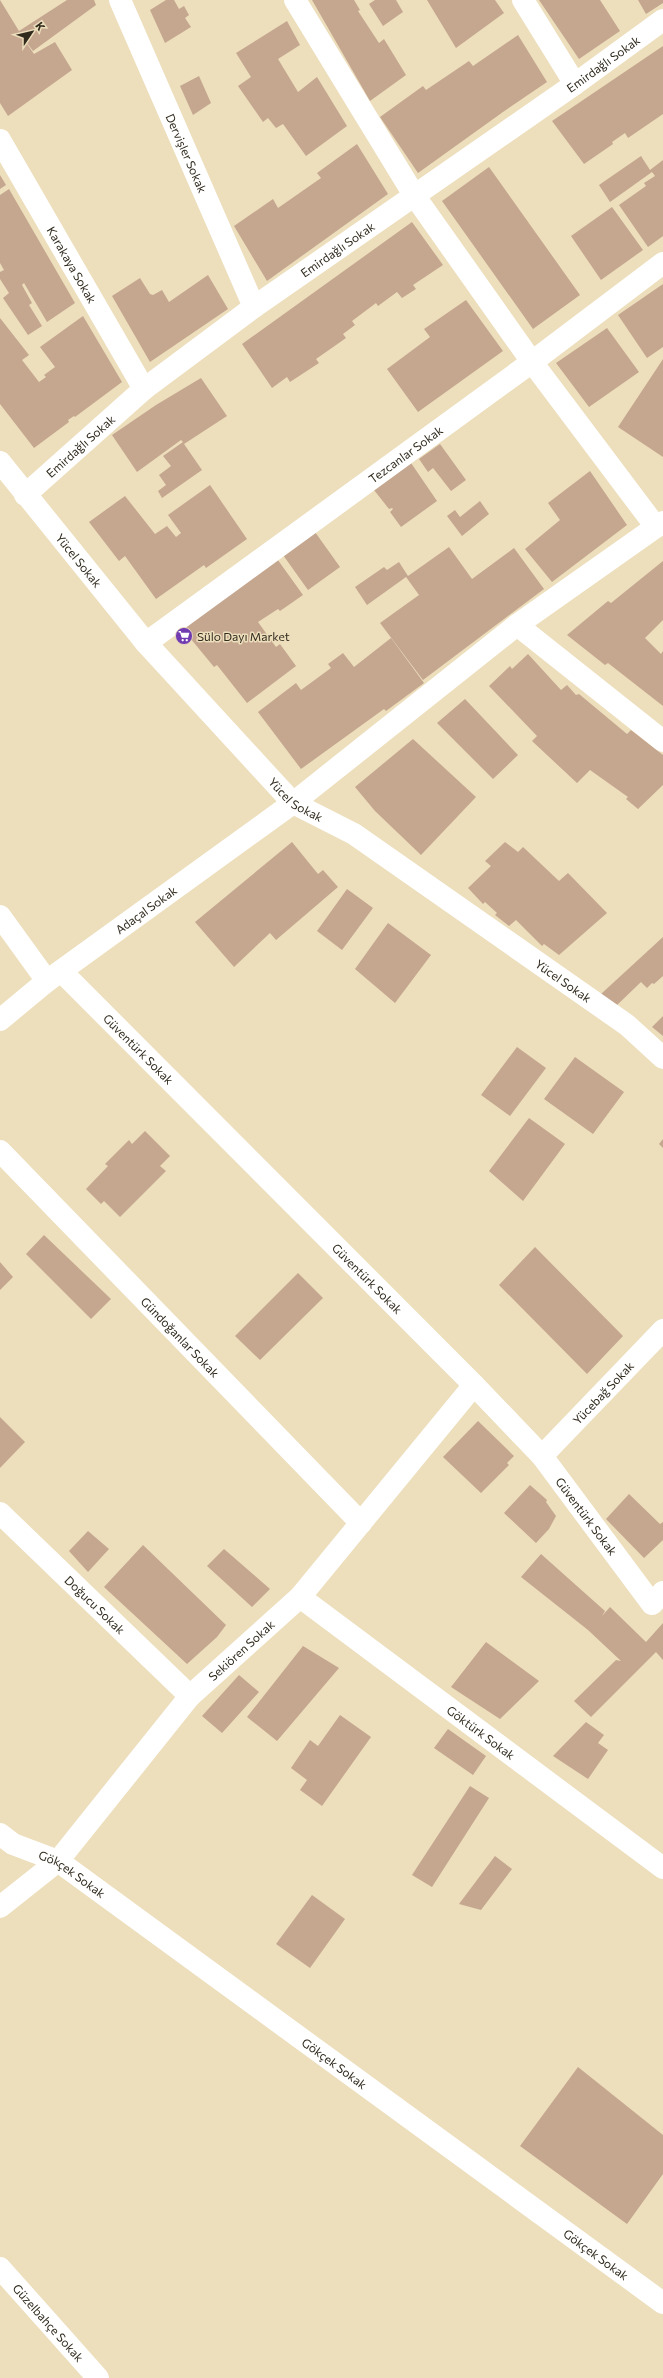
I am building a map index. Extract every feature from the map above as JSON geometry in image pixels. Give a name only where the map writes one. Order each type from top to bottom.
[{"type":"street","name":"Dervişler Sokak","points":[[120,0],[254,307]]},
{"type":"street","points":[[295,0],[414,195],[532,362],[660,525]]},
{"type":"street","points":[[523,0],[575,84]]},
{"type":"street","name":"Emirdağlı Sokak","points":[[25,495],[144,389],[254,307],[575,84],[663,20]]},
{"type":"street","name":"Karakaya Sokak","points":[[0,140],[144,389]]},
{"type":"street","name":"Tezcanlar Sokak","points":[[146,643],[532,362],[663,263]]},
{"type":"street","name":"Yücel Sokak","points":[[0,462],[25,495],[146,643],[293,802],[354,834],[627,1025],[663,1058]]},
{"type":"street","name":"Adaçal Sokak","points":[[0,1020],[54,976],[293,802],[517,626],[660,525]]},
{"type":"street","points":[[517,626],[663,742]]},
{"type":"street","name":"Güventürk Sokak","points":[[0,916],[54,976],[474,1385],[542,1456],[657,1598]]},
{"type":"street","name":"Gündoğanlar Sokak","points":[[0,1151],[361,1523]]},
{"type":"street","name":"Yücebağ Sokak","points":[[542,1456],[663,1330]]},
{"type":"street","name":"Sekiören Sokak","points":[[0,1907],[58,1861],[190,1696],[300,1597],[474,1385]]},
{"type":"street","name":"Doğucu Sokak","points":[[0,1513],[190,1696]]},
{"type":"street","name":"Göktürk Sokak","points":[[300,1597],[663,1868]]},
{"type":"street","name":"Gökçek Sokak","points":[[0,1834],[13,1844],[58,1861],[663,2303]]},
{"type":"street","name":"Güzelbahçe Sokak","points":[[0,2268],[98,2378]]},
{"type":"building","points":[[0,0],[19,31],[67,0],[94,0],[96,5],[33,51],[21,35],[34,54],[55,42],[72,70],[8,116],[0,103]]},
{"type":"building","points":[[166,0],[174,0],[179,9],[184,6],[189,15],[185,18],[191,27],[165,43],[150,10]]},
{"type":"building","points":[[312,0],[354,0],[360,10],[358,11],[379,43],[384,39],[406,75],[370,101]]},
{"type":"building","points":[[375,0],[396,0],[403,12],[383,26],[369,4]]},
{"type":"building","points":[[427,0],[495,0],[504,13],[456,48]]},
{"type":"building","points":[[539,0],[600,0],[620,31],[579,59]]},
{"type":"building","points":[[638,0],[663,0],[663,3],[646,14]]},
{"type":"building","points":[[287,21],[300,45],[278,59],[298,92],[293,96],[317,77],[347,126],[306,156],[283,124],[276,128],[268,118],[263,122],[238,86],[251,77],[236,53]]},
{"type":"building","points":[[518,35],[547,82],[418,173],[380,117],[423,86],[426,90],[469,61],[473,66]]},
{"type":"building","points":[[663,46],[663,114],[628,138],[625,133],[612,142],[613,144],[584,164],[552,121]]},
{"type":"building","points":[[199,76],[211,103],[193,115],[180,86]]},
{"type":"building","points":[[357,144],[388,194],[267,281],[234,226],[273,199],[278,208],[321,178],[317,173]]},
{"type":"building","points":[[641,156],[650,170],[663,160],[663,236],[648,247],[619,205],[646,186],[644,183],[655,176],[652,172],[610,202],[599,185]]},
{"type":"building","points":[[489,167],[580,295],[533,329],[442,201]]},
{"type":"building","points":[[0,175],[6,185],[0,189]]},
{"type":"building","points":[[9,189],[75,303],[47,322],[24,283],[22,285],[32,303],[29,305],[42,326],[28,335],[3,298],[9,293],[0,279],[0,272],[4,270],[0,263],[0,195]]},
{"type":"building","points":[[612,207],[643,250],[601,280],[571,236]]},
{"type":"building","points":[[412,222],[443,265],[413,285],[416,289],[402,298],[397,292],[378,306],[376,303],[352,321],[355,325],[343,334],[346,338],[316,359],[319,363],[290,382],[287,377],[272,388],[242,344]]},
{"type":"building","points":[[208,275],[228,309],[150,362],[112,296],[140,278],[150,294],[153,295],[162,290],[169,302]]},
{"type":"building","points":[[663,284],[663,347],[647,358],[618,315]]},
{"type":"building","points":[[466,300],[503,351],[418,412],[387,369],[430,337],[424,329]]},
{"type":"building","points":[[83,316],[122,382],[75,417],[74,416],[68,420],[69,422],[34,448],[0,404],[0,318],[29,355],[22,360],[39,382],[46,377],[44,375],[55,367],[40,347]]},
{"type":"building","points":[[607,328],[639,372],[589,407],[556,363]]},
{"type":"building","points":[[663,359],[663,457],[618,427]]},
{"type":"building","points":[[201,378],[227,416],[184,444],[202,470],[162,498],[158,491],[166,485],[159,475],[171,466],[163,456],[183,442],[181,440],[137,472],[112,435],[156,405]]},
{"type":"building","points":[[440,444],[466,480],[451,491],[433,468],[428,472],[419,459]]},
{"type":"building","points":[[411,463],[437,501],[401,527],[390,512],[393,509],[389,509],[374,490]]},
{"type":"building","points":[[590,471],[627,525],[552,582],[525,549],[560,520],[548,503]]},
{"type":"building","points":[[210,485],[247,539],[206,568],[204,565],[156,599],[125,556],[119,561],[89,522],[125,496],[155,534],[167,526],[176,537],[181,533],[168,515]]},
{"type":"building","points":[[480,501],[489,514],[462,536],[447,516],[455,510],[460,517]]},
{"type":"building","points":[[315,532],[340,567],[308,590],[283,555]]},
{"type":"building","points":[[449,547],[472,579],[514,548],[544,589],[423,680],[380,623],[419,595],[406,577],[367,605],[355,587],[384,567],[387,570],[399,562],[408,576]]},
{"type":"building","points":[[275,556],[303,595],[280,611],[278,609],[258,622],[276,647],[280,644],[296,666],[247,703],[217,665],[214,667],[181,627]]},
{"type":"building","points":[[663,561],[663,620],[645,638],[661,654],[663,651],[663,706],[608,663],[605,665],[567,635],[608,601],[611,603]]},
{"type":"building","points":[[391,638],[424,683],[386,711],[384,709],[301,769],[258,712],[296,683],[301,690],[331,668],[328,664],[343,653],[354,667]]},
{"type":"building","points":[[528,654],[561,690],[567,685],[576,695],[579,694],[627,734],[631,730],[663,755],[663,785],[638,809],[626,799],[628,797],[590,770],[577,783],[532,741],[537,736],[489,686],[510,666],[512,669]]},
{"type":"building","points":[[465,699],[518,755],[493,779],[437,723]]},
{"type":"building","points":[[413,739],[476,797],[421,855],[375,811],[355,787]]},
{"type":"building","points":[[292,842],[318,874],[323,870],[338,887],[276,940],[270,933],[234,967],[195,922]]},
{"type":"building","points":[[505,842],[518,852],[523,847],[559,881],[568,873],[607,913],[559,955],[544,944],[542,946],[516,920],[509,926],[495,915],[497,913],[485,902],[483,904],[468,888],[491,866],[485,861]]},
{"type":"building","points":[[347,889],[373,908],[342,950],[317,931]]},
{"type":"building","points":[[388,923],[431,955],[395,1003],[355,969]]},
{"type":"building","points":[[663,937],[663,976],[647,988],[641,982],[616,1006],[601,994]]},
{"type":"building","points":[[663,1016],[663,1036],[652,1027]]},
{"type":"building","points":[[517,1047],[546,1068],[510,1116],[481,1095]]},
{"type":"building","points":[[575,1057],[624,1092],[593,1134],[544,1099]]},
{"type":"building","points":[[529,1118],[565,1144],[523,1201],[489,1171]]},
{"type":"building","points":[[145,1131],[170,1156],[160,1166],[166,1171],[120,1217],[104,1201],[101,1204],[86,1189],[108,1166],[105,1164],[129,1140],[132,1144]]},
{"type":"building","points":[[663,1139],[663,1148],[659,1144]]},
{"type":"building","points":[[44,1235],[111,1299],[91,1319],[26,1254]]},
{"type":"building","points":[[535,1247],[623,1336],[587,1374],[499,1285]]},
{"type":"building","points":[[0,1262],[13,1277],[0,1290]]},
{"type":"building","points":[[298,1273],[323,1298],[260,1360],[235,1336]]},
{"type":"building","points":[[0,1417],[25,1442],[0,1468]]},
{"type":"building","points":[[478,1421],[514,1456],[507,1463],[509,1465],[481,1493],[443,1457]]},
{"type":"building","points":[[530,1485],[547,1500],[546,1502],[556,1516],[549,1529],[536,1543],[504,1513]]},
{"type":"building","points":[[629,1494],[660,1524],[663,1522],[663,1540],[644,1558],[606,1519]]},
{"type":"building","points":[[88,1531],[109,1549],[88,1572],[69,1551]]},
{"type":"building","points":[[143,1545],[226,1625],[217,1637],[187,1664],[104,1587]]},
{"type":"building","points":[[224,1549],[270,1589],[252,1607],[207,1566]]},
{"type":"building","points":[[541,1554],[605,1611],[602,1616],[610,1607],[646,1642],[663,1623],[663,1660],[656,1652],[591,1717],[574,1701],[616,1660],[621,1661],[588,1630],[521,1577]]},
{"type":"building","points":[[486,1642],[539,1681],[500,1719],[451,1687]]},
{"type":"building","points":[[303,1646],[339,1668],[277,1741],[247,1717]]},
{"type":"building","points":[[239,1675],[259,1692],[222,1733],[202,1716]]},
{"type":"building","points":[[340,1715],[371,1737],[322,1806],[300,1790],[307,1780],[291,1768],[310,1740],[318,1746]]},
{"type":"building","points":[[586,1722],[604,1735],[598,1743],[608,1750],[588,1779],[553,1756]]},
{"type":"building","points":[[448,1729],[486,1756],[473,1775],[434,1748]]},
{"type":"building","points":[[470,1786],[489,1798],[432,1887],[412,1875]]},
{"type":"building","points":[[495,1856],[512,1869],[481,1910],[459,1904]]},
{"type":"building","points":[[312,1895],[345,1919],[310,1968],[276,1944]]},
{"type":"building","points":[[578,2067],[663,2135],[663,2174],[627,2224],[520,2146]]},
{"type":"place","name":"Sülo Dayı Market","points":[[184,636]]}]
